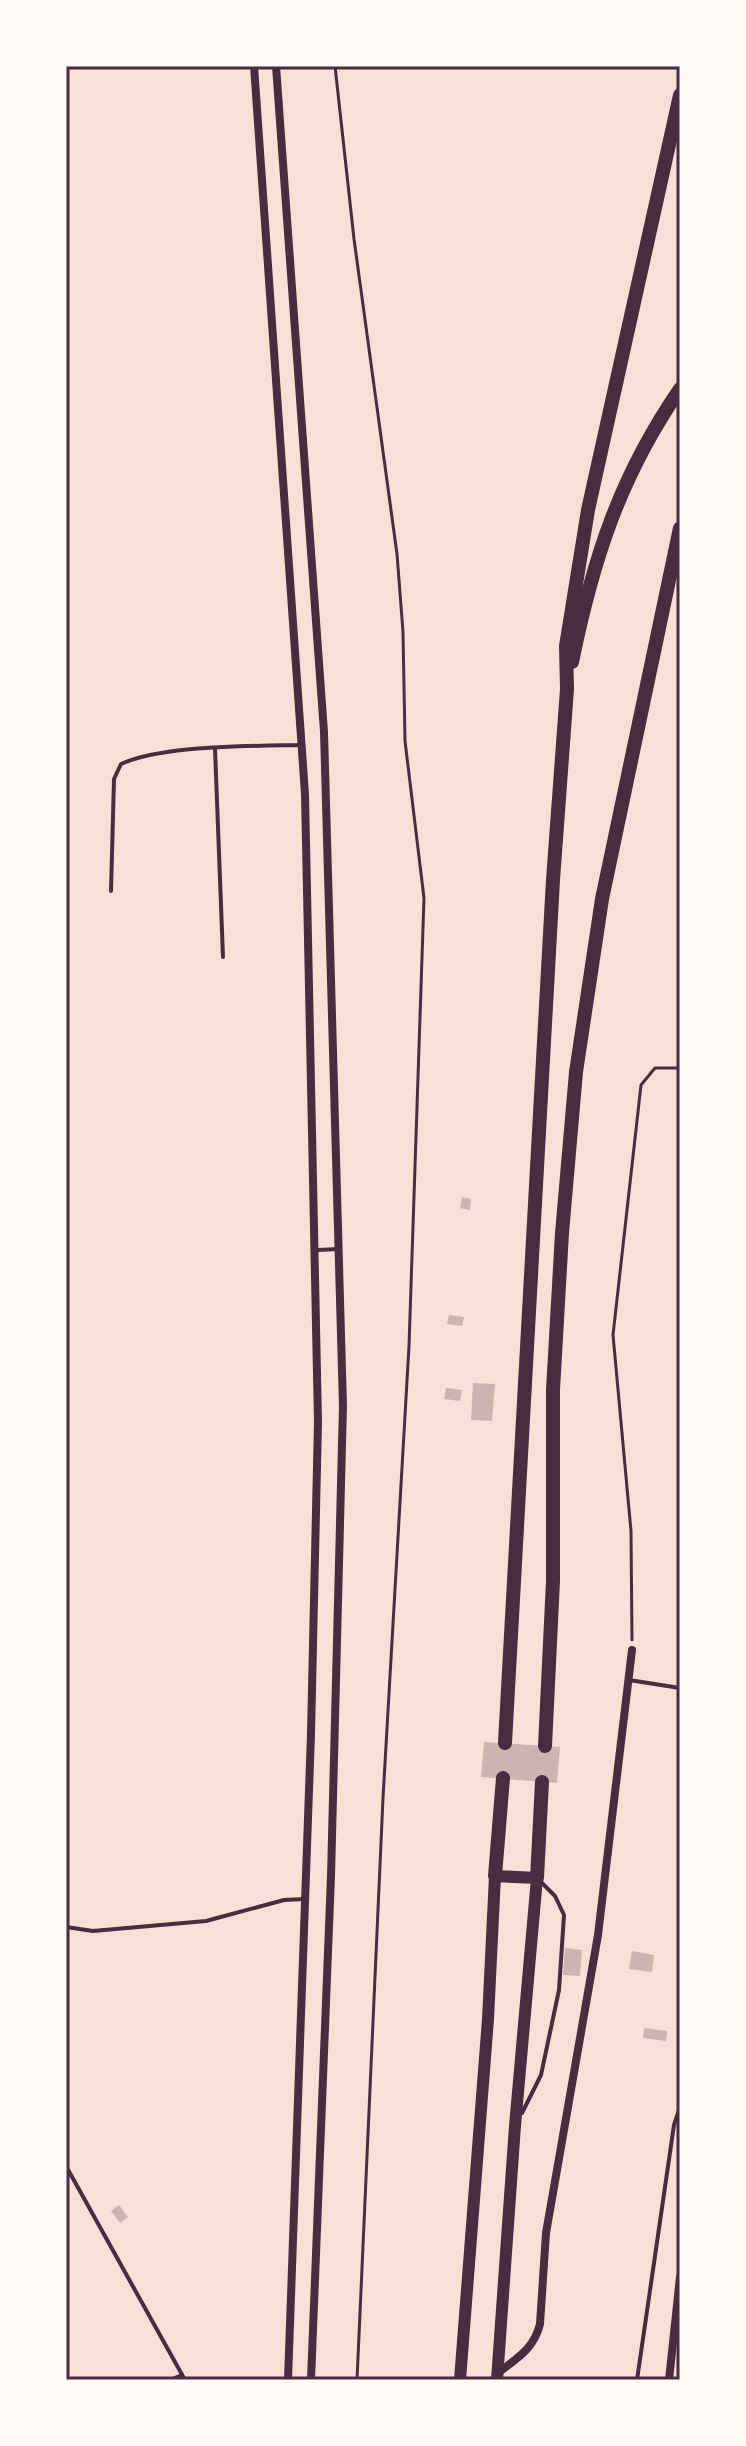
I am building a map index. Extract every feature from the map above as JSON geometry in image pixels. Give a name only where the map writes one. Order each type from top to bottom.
[{"type":"highway","points":[[505,1743],[553,880],[567,689],[566,646],[588,510],[680,95]]},
{"type":"highway","points":[[567,689],[588,587],[604,535],[632,469],[680,389]]},
{"type":"highway","points":[[545,1746],[553,1581],[553,1390],[576,1072],[602,899],[680,528]]},
{"type":"highway","points":[[667,596],[680,562]]},
{"type":"highway","points":[[495,1876],[503,1778]]},
{"type":"highway","points":[[537,1878],[542,1782]]},
{"type":"main road","points":[[460,2380],[487,2034],[495,1876],[537,1878],[497,2377]]},
{"type":"street","points":[[254,66],[302,745],[318,1461],[288,2380]]},
{"type":"street","points":[[276,66],[324,732],[339,1249],[342,1482],[311,2380]]},
{"type":"street","points":[[497,2377],[529,2350],[540,2324],[546,2233],[598,1935],[632,1650]]},
{"type":"street","points":[[669,2380],[680,2277]]},
{"type":"lane","points":[[111,891],[114,779],[121,764],[135,758],[215,749],[302,745]]},
{"type":"lane","points":[[215,749],[223,957]]},
{"type":"lane","points":[[314,1250],[339,1249]]},
{"type":"lane","points":[[629,1680],[680,1688]]},
{"type":"lane","points":[[515,2126],[541,2075],[559,1990],[564,1915],[555,1896],[537,1878]]},
{"type":"lane","points":[[66,1927],[93,1931],[206,1921],[284,1900],[305,1899]]},
{"type":"lane","points":[[637,2380],[674,2125],[680,2107]]},
{"type":"lane","points":[[66,2166],[184,2378],[171,2379]]},
{"type":"path","points":[[335,66],[354,239],[397,554],[403,632],[405,741],[424,898],[409,1346],[383,1798],[357,2380]]},
{"type":"path","points":[[632,1650],[631,1531],[613,1335],[641,1085],[655,1068],[680,1068]]},
{"type":"building","points":[[462,1197],[471,1199],[470,1210],[460,1208]]},
{"type":"building","points":[[449,1315],[464,1317],[462,1326],[447,1324]]},
{"type":"building","points":[[473,1383],[495,1384],[492,1421],[471,1420]]},
{"type":"building","points":[[446,1388],[462,1390],[460,1401],[444,1399]]},
{"type":"building","points":[[484,1742],[560,1747],[557,1783],[481,1777]]},
{"type":"building","points":[[565,1948],[582,1950],[580,1976],[563,1975]]},
{"type":"building","points":[[632,1951],[654,1955],[652,1972],[629,1969]]},
{"type":"building","points":[[644,2028],[667,2031],[666,2041],[643,2038]]},
{"type":"building","points":[[119,2205],[128,2217],[120,2223],[111,2211]]}]
